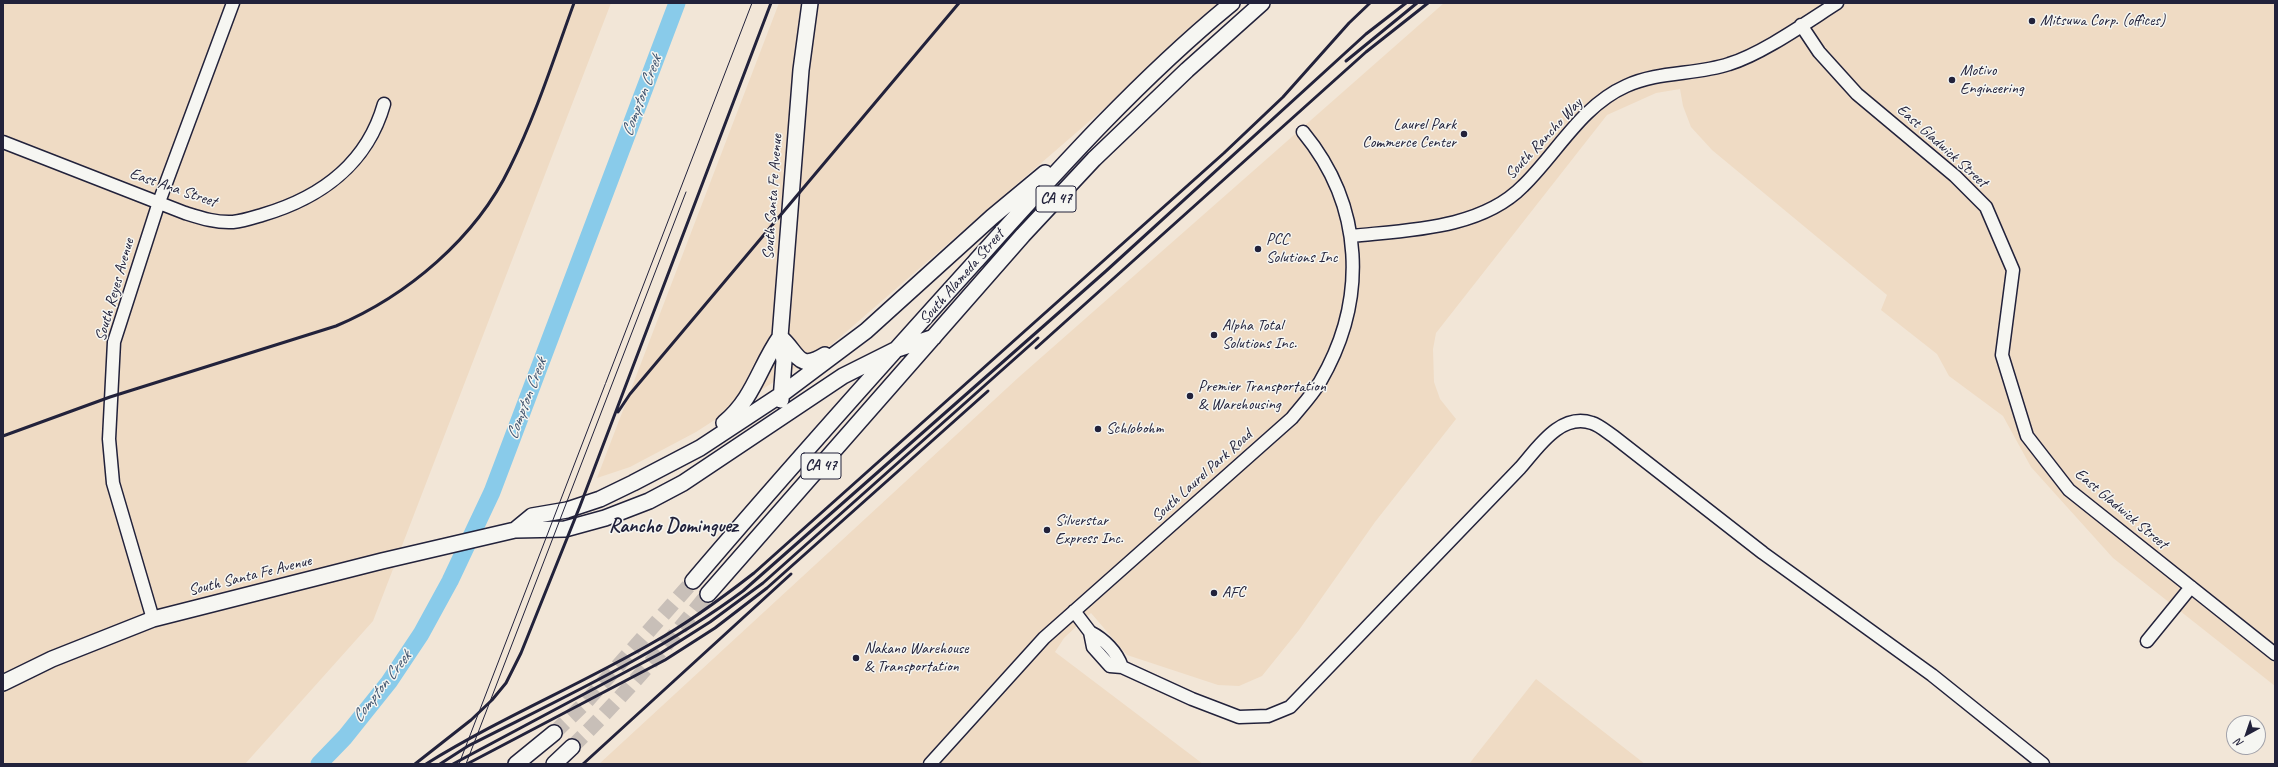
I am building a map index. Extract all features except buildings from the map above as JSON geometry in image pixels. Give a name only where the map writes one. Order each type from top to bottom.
[{"type":"main road","name":"South Santa Fe Avenue","points":[[3,683],[52,659],[153,619],[515,530],[565,529],[605,518],[643,503],[683,483],[776,421],[782,394],[784,361],[780,337],[801,70],[810,3]]},
{"type":"main road","name":"South Alameda Street","points":[[693,581],[895,350],[1082,144],[1171,54],[1232,3]]},
{"type":"main road","name":"South Alameda Street","points":[[708,594],[1023,235],[1094,159],[1192,65],[1262,3]]},
{"type":"main road","points":[[782,394],[866,331],[992,217],[1082,144]]},
{"type":"main road","points":[[700,448],[744,404],[760,376],[767,355],[780,337],[791,347],[798,360],[804,363],[811,362],[866,331]]},
{"type":"main road","points":[[776,421],[843,376],[895,350],[934,337]]},
{"type":"main road","name":"South Santa Fe Avenue","points":[[515,530],[532,516],[567,510],[600,499],[633,483],[700,448],[782,394]]},
{"type":"main road","points":[[633,483],[643,503]]},
{"type":"main road","points":[[516,764],[554,733]]},
{"type":"main road","points":[[554,764],[572,747]]},
{"type":"street","name":"South Reyes Avenue","points":[[153,619],[114,483],[109,439],[114,342],[159,202],[234,3]]},
{"type":"street","name":"South Rancho Way","points":[[1352,236],[1427,227],[1483,212],[1502,202],[1522,188],[1581,119],[1605,99],[1626,86],[1649,78],[1730,64],[1751,54],[1837,3]]},
{"type":"street","name":"East Gladwick Street","points":[[1801,25],[1819,52],[1857,94],[1955,176],[1986,206],[2013,270],[2002,355],[2027,436],[2069,490],[2275,654]]},
{"type":"street","name":"East Ana Street","points":[[3,142],[185,213],[219,222],[245,220],[282,209],[318,191],[352,162],[369,141],[384,104]]},
{"type":"street","name":"South Laurel Park Road","points":[[930,764],[1040,642],[1292,418],[1319,383],[1338,346],[1350,302],[1353,261],[1352,236],[1341,195],[1325,162],[1303,132]]},
{"type":"street","points":[[1074,611],[1090,632],[1100,637],[1119,659],[1122,667],[1192,699],[1239,717],[1268,716],[1290,707],[1514,474],[1550,433],[1574,422],[1592,423],[1613,436],[1763,553],[1932,675],[2043,764]]},
{"type":"street","points":[[2147,641],[2191,587]]},
{"type":"shaded area","points":[[3,3],[611,3],[373,621],[245,764],[3,764]]},
{"type":"shaded area","points":[[779,3],[1226,3],[831,345],[696,432],[630,467],[597,478]]},
{"type":"shaded area","points":[[1444,3],[2275,3],[2275,686],[2113,558],[2031,467],[2003,416],[1949,376],[1937,354],[1881,310],[1887,295],[1712,150],[1691,127],[1683,106],[1680,89],[1656,93],[1607,115],[1436,333],[1433,349],[1434,382],[1440,399],[1456,419],[1375,522],[1299,630],[1262,676],[1239,686],[1218,685],[1127,655],[1091,613],[1064,638],[1055,652],[1203,764],[599,764],[1019,377]]},
{"type":"shaded area","points":[[1536,679],[1645,764],[1469,764]]},
{"type":"waterway","name":"Compton Creek","points":[[319,764],[345,737],[389,682],[421,634],[450,581],[492,492],[677,3]]},
{"type":"tunnel","points":[[554,733],[586,702],[693,581]]},
{"type":"tunnel","points":[[572,747],[608,710],[676,634],[708,594]]},
{"type":"tram line","points":[[459,764],[752,3]]},
{"type":"tram line","points":[[466,764],[686,192]]},
{"type":"railway","points":[[3,436],[110,397],[336,326],[388,298],[413,281],[437,262],[459,241],[496,193],[510,167],[528,127],[574,3]]},
{"type":"railway","points":[[415,764],[471,720],[492,700],[506,683],[521,653],[580,506],[771,3]]},
{"type":"railway","points":[[618,412],[630,394],[959,3]]},
{"type":"railway","points":[[426,764],[482,732],[626,658],[706,609],[754,573],[1224,153],[1283,97],[1349,23],[1370,3]]},
{"type":"railway","points":[[440,764],[468,746],[643,655],[711,614],[743,591],[1106,271],[1366,34],[1406,3]]},
{"type":"railway","points":[[1346,61],[1417,3]]},
{"type":"railway","points":[[1036,348],[1366,52],[1428,3]]},
{"type":"railway","points":[[453,764],[661,653],[710,622],[763,583],[1038,338]]},
{"type":"railway","points":[[467,764],[665,660],[715,628],[767,588],[988,391]]},
{"type":"railway","points":[[583,764],[791,574]]},
{"type":"place","name":"Mitsuwa Corp. (offices)","points":[[2032,21]]},
{"type":"place","name":"Motivo Engineering","points":[[1952,80]]},
{"type":"place","name":"Laurel Park Commerce Center","points":[[1464,134]]},
{"type":"place","name":"PCC Solutions Inc","points":[[1258,249]]},
{"type":"place","name":"Alpha Total Solutions Inc.","points":[[1214,335]]},
{"type":"place","name":"Premier Transportation & Warehousing","points":[[1190,396]]},
{"type":"place","name":"Schlobohm","points":[[1098,429]]},
{"type":"place","name":"Silverstar Express Inc.","points":[[1047,530]]},
{"type":"place","name":"AFC","points":[[1214,593]]},
{"type":"place","name":"Nakano Warehouse & Transportation","points":[[856,658]]},
{"type":"district","name":"Rancho Dominguez","points":[[673,527]]}]
